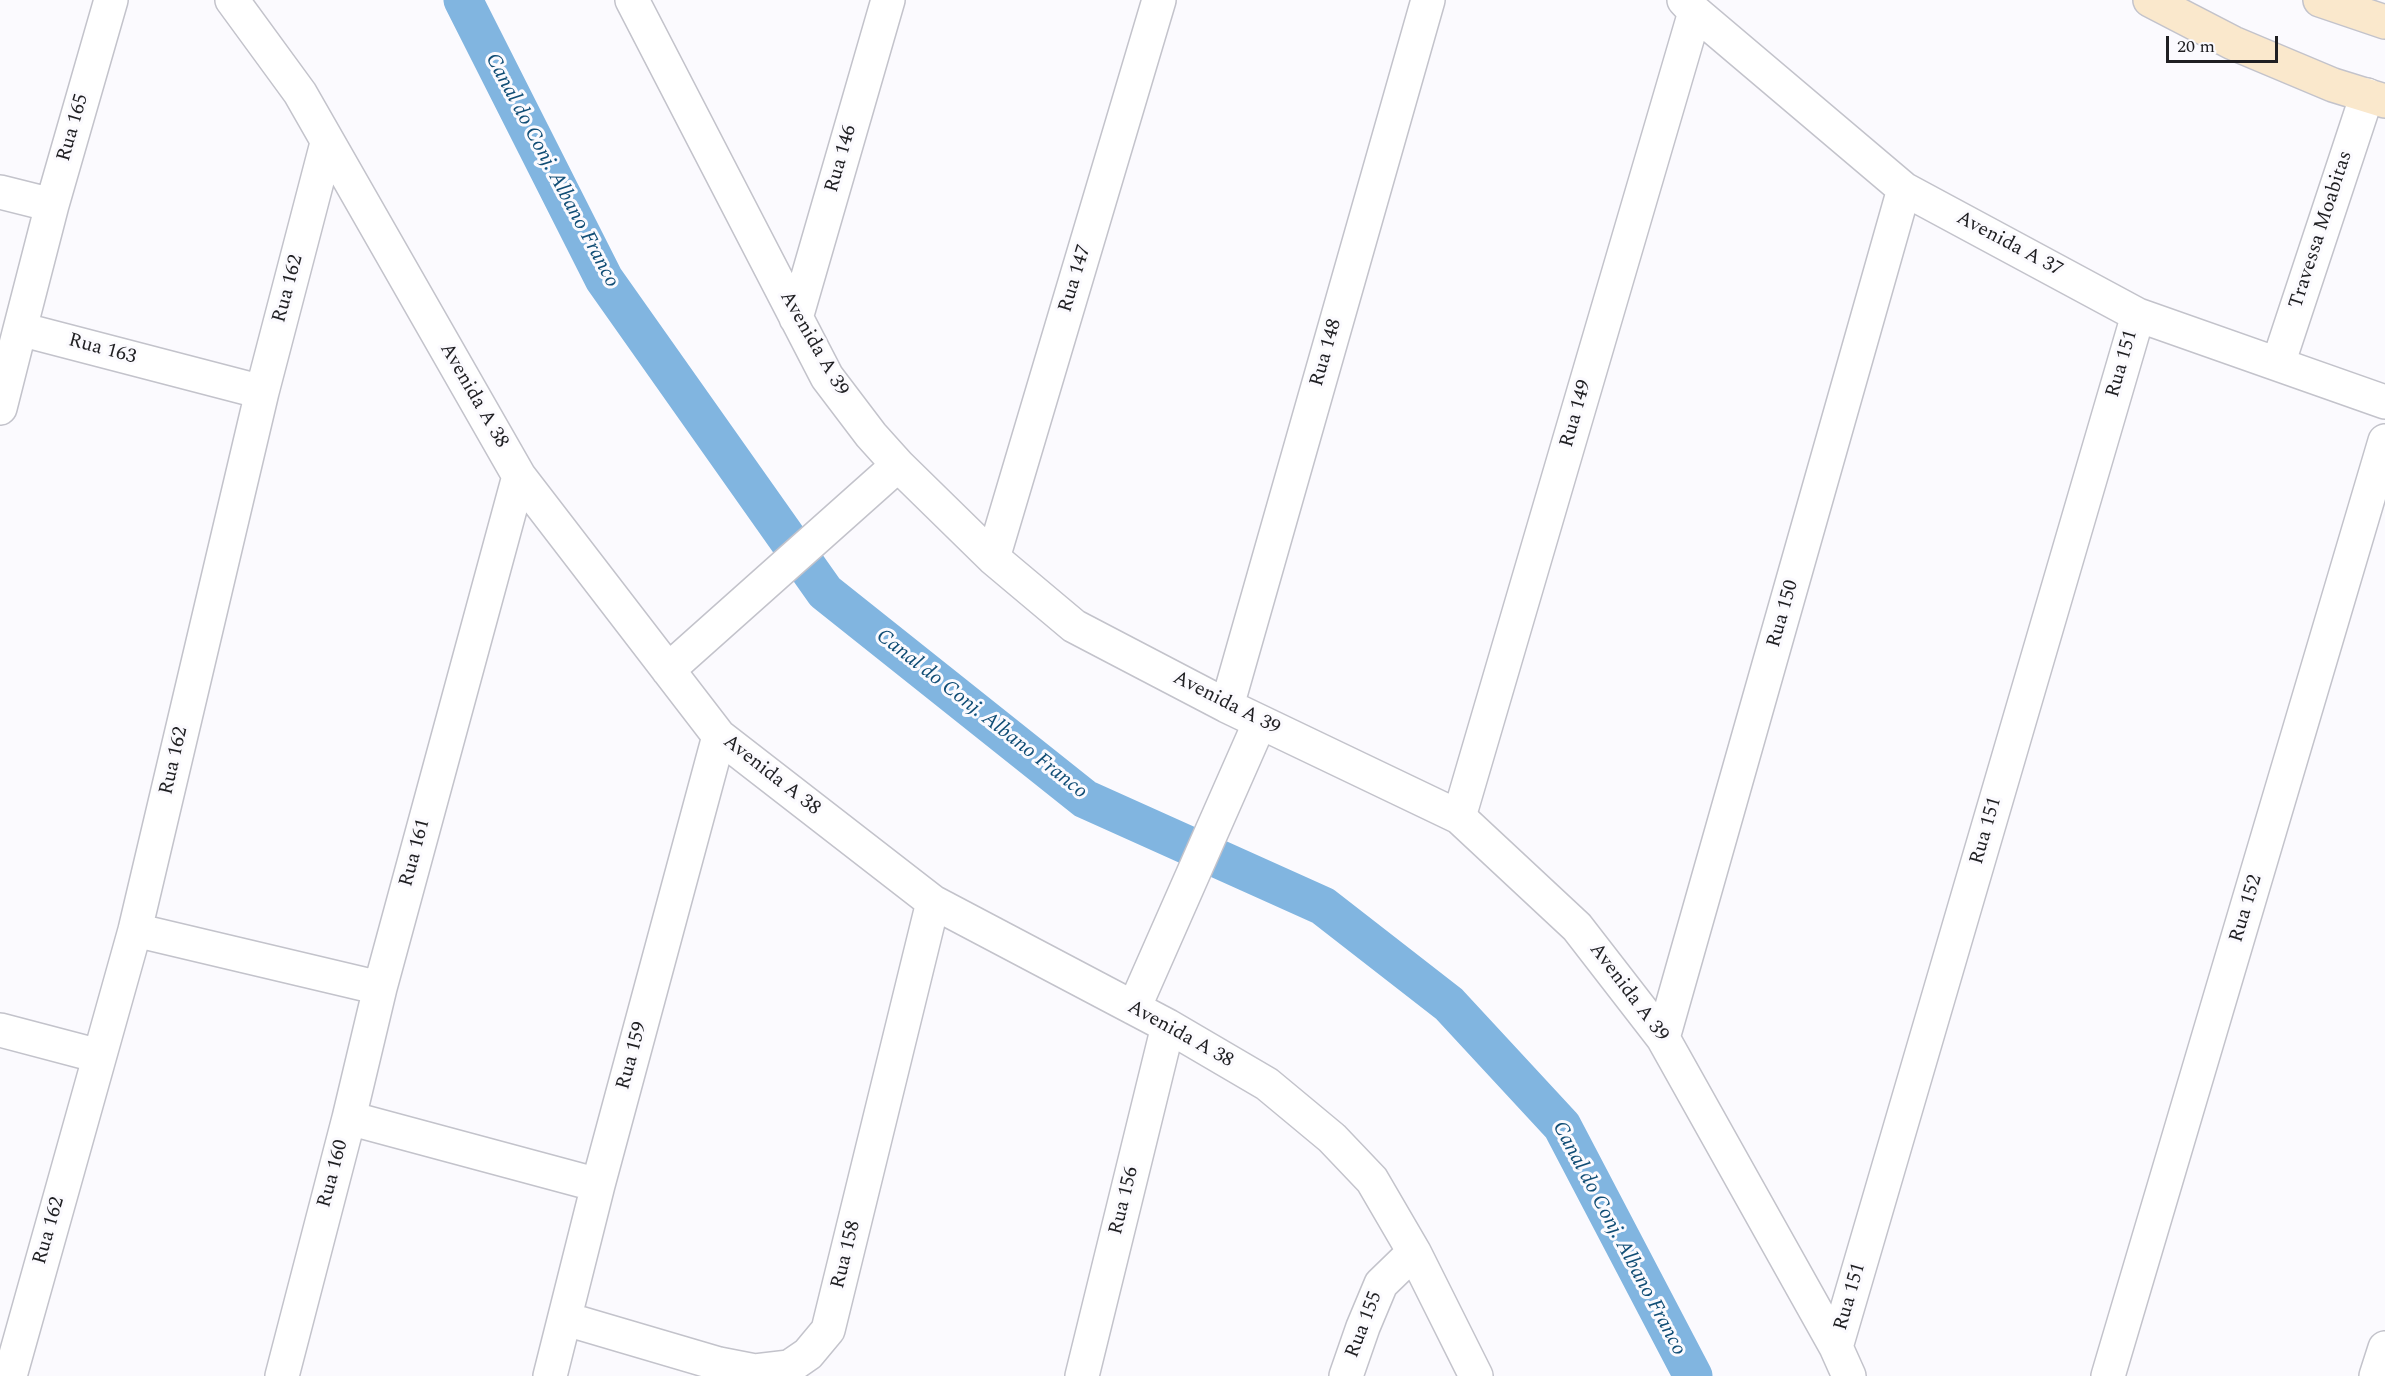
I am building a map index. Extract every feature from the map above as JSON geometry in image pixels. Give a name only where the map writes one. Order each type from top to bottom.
[{"type":"street","name":"Rua 165","points":[[20,329],[52,205],[111,0]]},
{"type":"street","name":"Avenida A 38","points":[[231,0],[300,93],[519,476],[718,736],[933,902],[1168,1026],[1267,1084],[1332,1138],[1372,1180],[1414,1252],[1476,1376]]},
{"type":"street","name":"Avenida A 39","points":[[632,0],[827,377],[871,435],[898,465],[993,558],[1074,626],[1227,706],[1459,817],[1577,927],[1663,1038],[1843,1361]]},
{"type":"street","name":"Rua 146","points":[[796,318],[888,0]]},
{"type":"street","name":"Rua 147","points":[[993,558],[1159,0]]},
{"type":"street","name":"Rua 148","points":[[1227,706],[1428,0]]},
{"type":"street","points":[[2150,0],[2233,43],[2333,85],[2376,98]]},
{"type":"street","points":[[2341,3],[2385,22]]},
{"type":"street","name":"Avenida A 37","points":[[1690,6],[1904,189],[2138,315],[2385,402]]},
{"type":"street","name":"Rua 149","points":[[1459,817],[1690,6]]},
{"type":"street","name":"Travessa Moabitas","points":[[2278,364],[2376,98]]},
{"type":"street","name":"Rua 162","points":[[9,1376],[135,930],[262,393],[327,143]]},
{"type":"street","name":"Rua 150","points":[[1663,1038],[1904,189]]},
{"type":"street","points":[[0,192],[52,205]]},
{"type":"street","name":"Rua 151","points":[[1843,1361],[2138,315]]},
{"type":"street","points":[[0,408],[20,329]]},
{"type":"street","name":"Rua 163","points":[[20,329],[262,393]]},
{"type":"street","name":"Rua 152","points":[[2108,1376],[2379,496],[2385,441]]},
{"type":"street","points":[[668,670],[898,465]]},
{"type":"street","name":"Rua 161","points":[[348,1118],[380,988],[519,476]]},
{"type":"street","points":[[1134,1008],[1260,722]]},
{"type":"street","name":"Rua 159","points":[[550,1376],[598,1185],[718,736]]},
{"type":"street","name":"Rua 158","points":[[566,1319],[719,1364],[755,1371],[789,1367],[808,1354],[828,1330],[933,902]]},
{"type":"street","points":[[135,930],[380,988]]},
{"type":"street","name":"Rua 156","points":[[1082,1376],[1168,1026]]},
{"type":"street","points":[[0,1030],[99,1056]]},
{"type":"street","name":"Rua 160","points":[[282,1376],[348,1118],[598,1185]]},
{"type":"street","name":"Rua 155","points":[[1346,1376],[1381,1284],[1414,1252]]},
{"type":"street","points":[[818,1376],[828,1330]]},
{"type":"street","points":[[2376,1376],[2385,1348]]},
{"type":"waterway","name":"Canal do Conj. Albano Franco","points":[[463,0],[604,279],[825,592],[1085,799],[1323,906],[1449,1004],[1562,1126],[1693,1376]]}]
